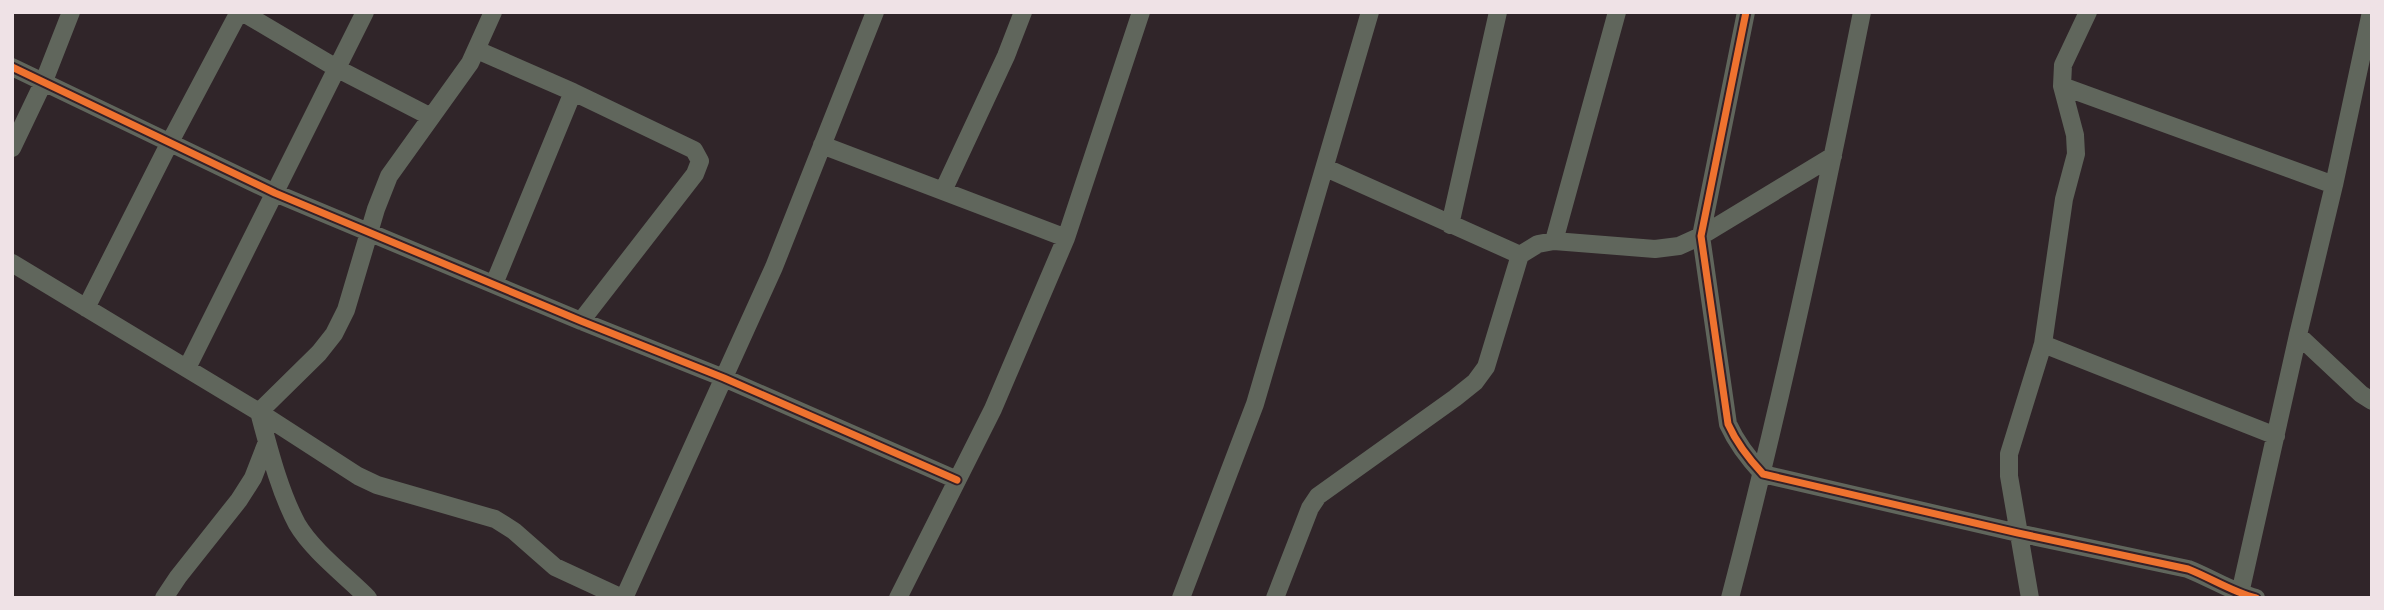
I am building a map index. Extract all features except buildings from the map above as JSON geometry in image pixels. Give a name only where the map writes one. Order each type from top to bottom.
[{"type":"street","points":[[12,148],[44,81],[71,12]]},
{"type":"street","points":[[86,308],[170,142],[241,12],[338,69],[431,117]]},
{"type":"street","points":[[187,368],[365,12]]},
{"type":"street","points":[[259,412],[334,334],[346,310],[388,176],[457,83],[477,50],[494,12]]},
{"type":"street","points":[[12,263],[259,412],[358,476],[377,485],[495,519],[514,531],[555,567],[623,598],[774,267],[875,12]]},
{"type":"street","points":[[943,191],[1006,56],[1023,12]]},
{"type":"street","points":[[898,598],[993,409],[1066,238],[1141,12]]},
{"type":"street","points":[[1181,598],[1255,404],[1370,12]]},
{"type":"street","points":[[1450,225],[1498,12]]},
{"type":"street","points":[[1554,242],[1617,12]]},
{"type":"street","points":[[1746,12],[1701,236],[1728,424],[1737,444],[1763,474],[2188,569],[2245,597],[2276,436],[2371,12]]},
{"type":"street","points":[[1730,598],[1763,474],[1833,156],[1861,12]]},
{"type":"street","points":[[2029,598],[2009,476],[2009,454],[2043,344],[2064,199],[2076,154],[2075,135],[2062,86],[2063,65],[2088,12]]},
{"type":"street","points":[[477,50],[694,150],[700,161],[695,174],[581,321]]},
{"type":"street","points":[[12,66],[275,193],[724,378],[957,480]]},
{"type":"street","points":[[2062,86],[2334,185]]},
{"type":"street","points":[[494,284],[573,92]]},
{"type":"street","points":[[822,145],[1066,238]]},
{"type":"street","points":[[1275,598],[1310,508],[1318,496],[1455,398],[1475,382],[1486,367],[1520,255],[1538,244],[1554,242],[1655,249],[1679,246],[1701,236],[1833,156]]},
{"type":"street","points":[[1326,168],[1520,255]]},
{"type":"street","points":[[2298,335],[2372,401]]},
{"type":"street","points":[[2043,344],[2276,436]]},
{"type":"street","points":[[259,412],[282,488],[298,525],[315,546],[368,598]]},
{"type":"street","points":[[164,598],[239,500],[253,478],[267,442]]},
{"type":"cycle path","points":[[1746,12],[1701,236],[1728,424],[1752,462],[1763,474],[2188,569],[2256,598]]},
{"type":"cycle path","points":[[12,67],[275,193],[724,378],[957,480]]}]
